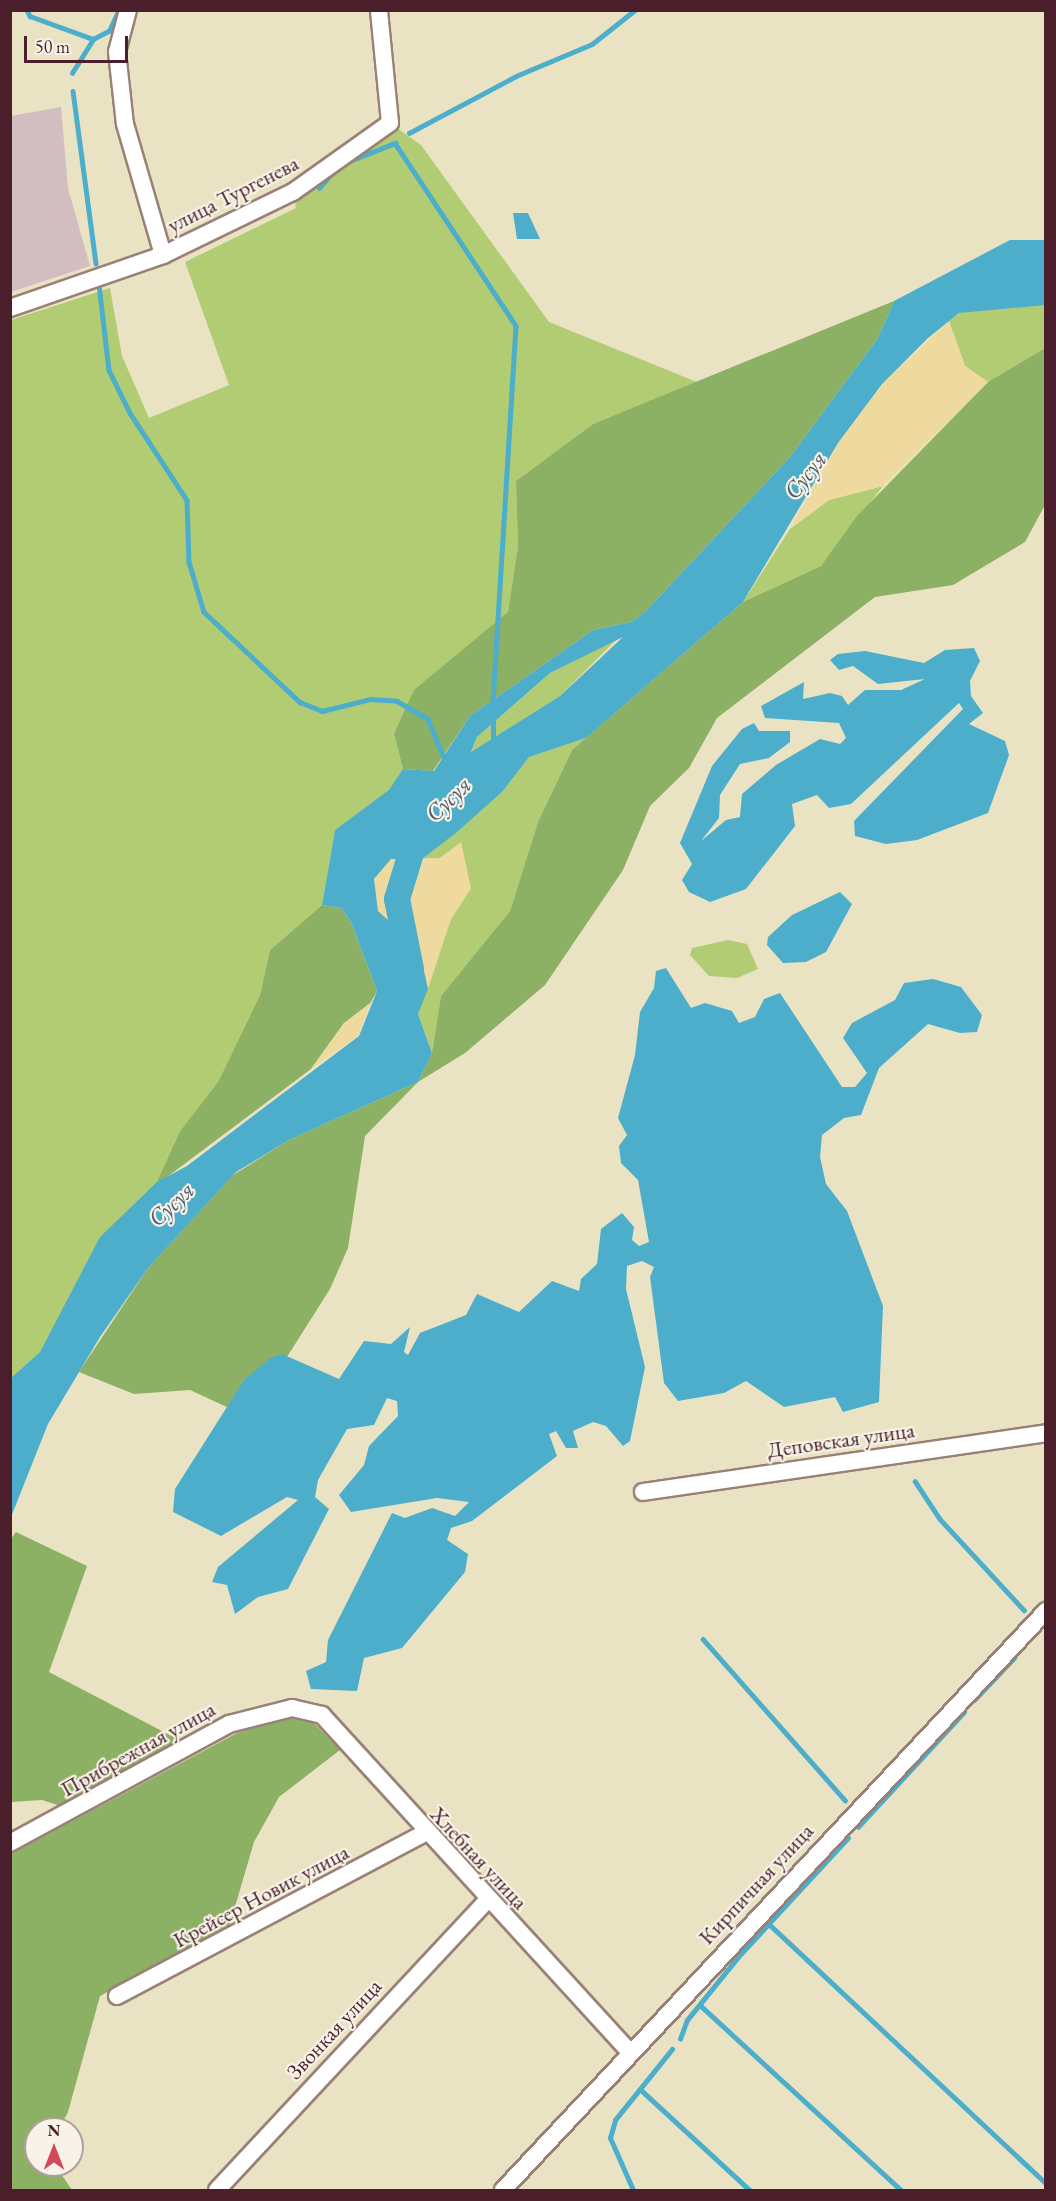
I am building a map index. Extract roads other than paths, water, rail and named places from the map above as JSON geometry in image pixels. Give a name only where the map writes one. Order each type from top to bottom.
[{"type":"street","points":[[128,10],[117,52],[125,124],[163,255]]},
{"type":"street","name":"улица Тургенева","points":[[10,308],[163,255],[293,192],[390,123],[379,10]]},
{"type":"street","name":"Деповская улица","points":[[643,1492],[1046,1434]]},
{"type":"street","name":"Кирпичная улица","points":[[503,2190],[629,2051],[1046,1611]]},
{"type":"street","name":"Хлебная улица","points":[[292,1708],[322,1715],[425,1833],[629,2051]]},
{"type":"street","name":"Прибрежная улица","points":[[10,1843],[229,1724],[292,1708]]},
{"type":"street","name":"Крейсер Новик улица","points":[[117,1996],[425,1833]]},
{"type":"street","name":"Звонкая улица","points":[[217,2190],[487,1900]]},
{"type":"water","points":[[513,213],[528,213],[540,239],[517,239]]},
{"type":"water","points":[[1010,240],[1045,240],[1045,305],[959,313],[928,338],[882,384],[838,443],[743,602],[586,738],[529,757],[503,791],[457,832],[422,859],[391,859],[374,879],[378,911],[419,948],[428,989],[418,1014],[432,1053],[418,1082],[289,1140],[236,1172],[148,1268],[100,1337],[48,1424],[11,1517],[11,1378],[40,1352],[100,1237],[157,1182],[187,1166],[359,1036],[377,991],[351,922],[341,908],[322,905],[335,830],[389,790],[403,769],[434,771],[470,716],[593,630],[631,622],[645,612],[790,457],[878,338],[894,301]],"holes":[[[623,637],[560,696],[471,752],[477,737],[550,673]]]},
{"type":"water","points":[[974,648],[980,661],[970,681],[971,696],[983,713],[969,724],[1005,741],[1009,755],[988,813],[917,840],[886,844],[855,836],[854,821],[963,709],[959,703],[851,804],[829,808],[817,795],[792,804],[795,826],[746,889],[710,902],[689,892],[682,880],[692,864],[680,843],[712,766],[742,729],[754,723],[759,731],[790,731],[790,742],[769,758],[740,764],[720,795],[719,818],[701,841],[726,820],[740,817],[742,794],[776,765],[820,739],[840,744],[846,738],[839,723],[765,718],[761,706],[804,682],[803,699],[830,693],[842,696],[848,705],[865,690],[901,690],[925,679],[878,684],[853,666],[839,670],[830,660],[838,654],[865,651],[924,663],[945,650]]},
{"type":"water","points":[[840,892],[852,904],[826,952],[806,962],[783,963],[767,945],[768,937],[792,915]]},
{"type":"water","points":[[666,968],[691,1008],[705,1003],[732,1011],[739,1023],[755,1017],[764,999],[780,993],[842,1087],[855,1087],[867,1073],[843,1038],[852,1023],[895,1000],[904,983],[933,979],[961,987],[982,1015],[977,1032],[960,1033],[928,1024],[879,1068],[861,1115],[844,1118],[822,1135],[820,1157],[826,1184],[847,1211],[883,1306],[879,1402],[843,1412],[835,1397],[784,1407],[746,1381],[724,1393],[678,1401],[664,1383],[650,1277],[654,1267],[642,1261],[627,1266],[626,1289],[645,1367],[630,1441],[623,1446],[606,1426],[593,1422],[573,1431],[578,1448],[566,1448],[556,1431],[549,1434],[557,1456],[472,1521],[451,1528],[447,1540],[468,1554],[465,1572],[402,1648],[364,1658],[357,1691],[311,1689],[306,1671],[326,1662],[328,1640],[392,1513],[405,1518],[432,1508],[455,1516],[469,1502],[437,1498],[351,1512],[339,1495],[364,1465],[369,1446],[398,1416],[397,1401],[387,1398],[374,1425],[347,1429],[318,1480],[315,1497],[329,1509],[288,1589],[258,1597],[235,1614],[227,1585],[212,1582],[218,1567],[298,1500],[287,1497],[221,1536],[173,1512],[175,1489],[244,1380],[270,1358],[282,1354],[339,1379],[364,1341],[391,1344],[410,1327],[404,1352],[408,1355],[420,1333],[466,1315],[477,1294],[519,1312],[552,1281],[579,1291],[581,1279],[597,1264],[601,1229],[622,1213],[634,1227],[632,1240],[639,1246],[649,1242],[638,1180],[621,1163],[619,1146],[627,1135],[618,1118],[635,1055],[640,1012],[654,988],[656,971]]},
{"type":"waterway","points":[[27,10],[30,16],[93,39]]},
{"type":"waterway","points":[[72,73],[93,39],[109,31],[119,10]]},
{"type":"waterway","points":[[409,133],[516,76],[592,44],[635,10]]},
{"type":"waterway","points":[[73,91],[96,263]]},
{"type":"waterway","points":[[347,162],[395,143],[516,326],[493,706]]},
{"type":"waterway","points":[[319,188],[333,172]]},
{"type":"waterway","points":[[99,284],[109,370],[130,413],[187,500],[189,562],[204,612],[300,702],[322,711],[371,699],[397,701],[428,719],[445,760]]},
{"type":"waterway","points":[[493,720],[493,745]]},
{"type":"waterway","name":"Сусуя","points":[[411,969],[397,899],[419,827]]},
{"type":"waterway","points":[[915,1481],[940,1519],[1024,1610]]},
{"type":"waterway","points":[[703,1639],[845,1800]]},
{"type":"waterway","points":[[974,1700],[1014,1658]]},
{"type":"waterway","points":[[858,1827],[964,1712]]},
{"type":"waterway","points":[[680,2039],[687,2020],[738,1957],[848,1838]]},
{"type":"waterway","points":[[769,1924],[1046,2183]]},
{"type":"waterway","points":[[700,2005],[901,2190]]},
{"type":"waterway","points":[[633,2190],[610,2138],[615,2120],[672,2049]]},
{"type":"waterway","points":[[640,2089],[750,2190]]}]
